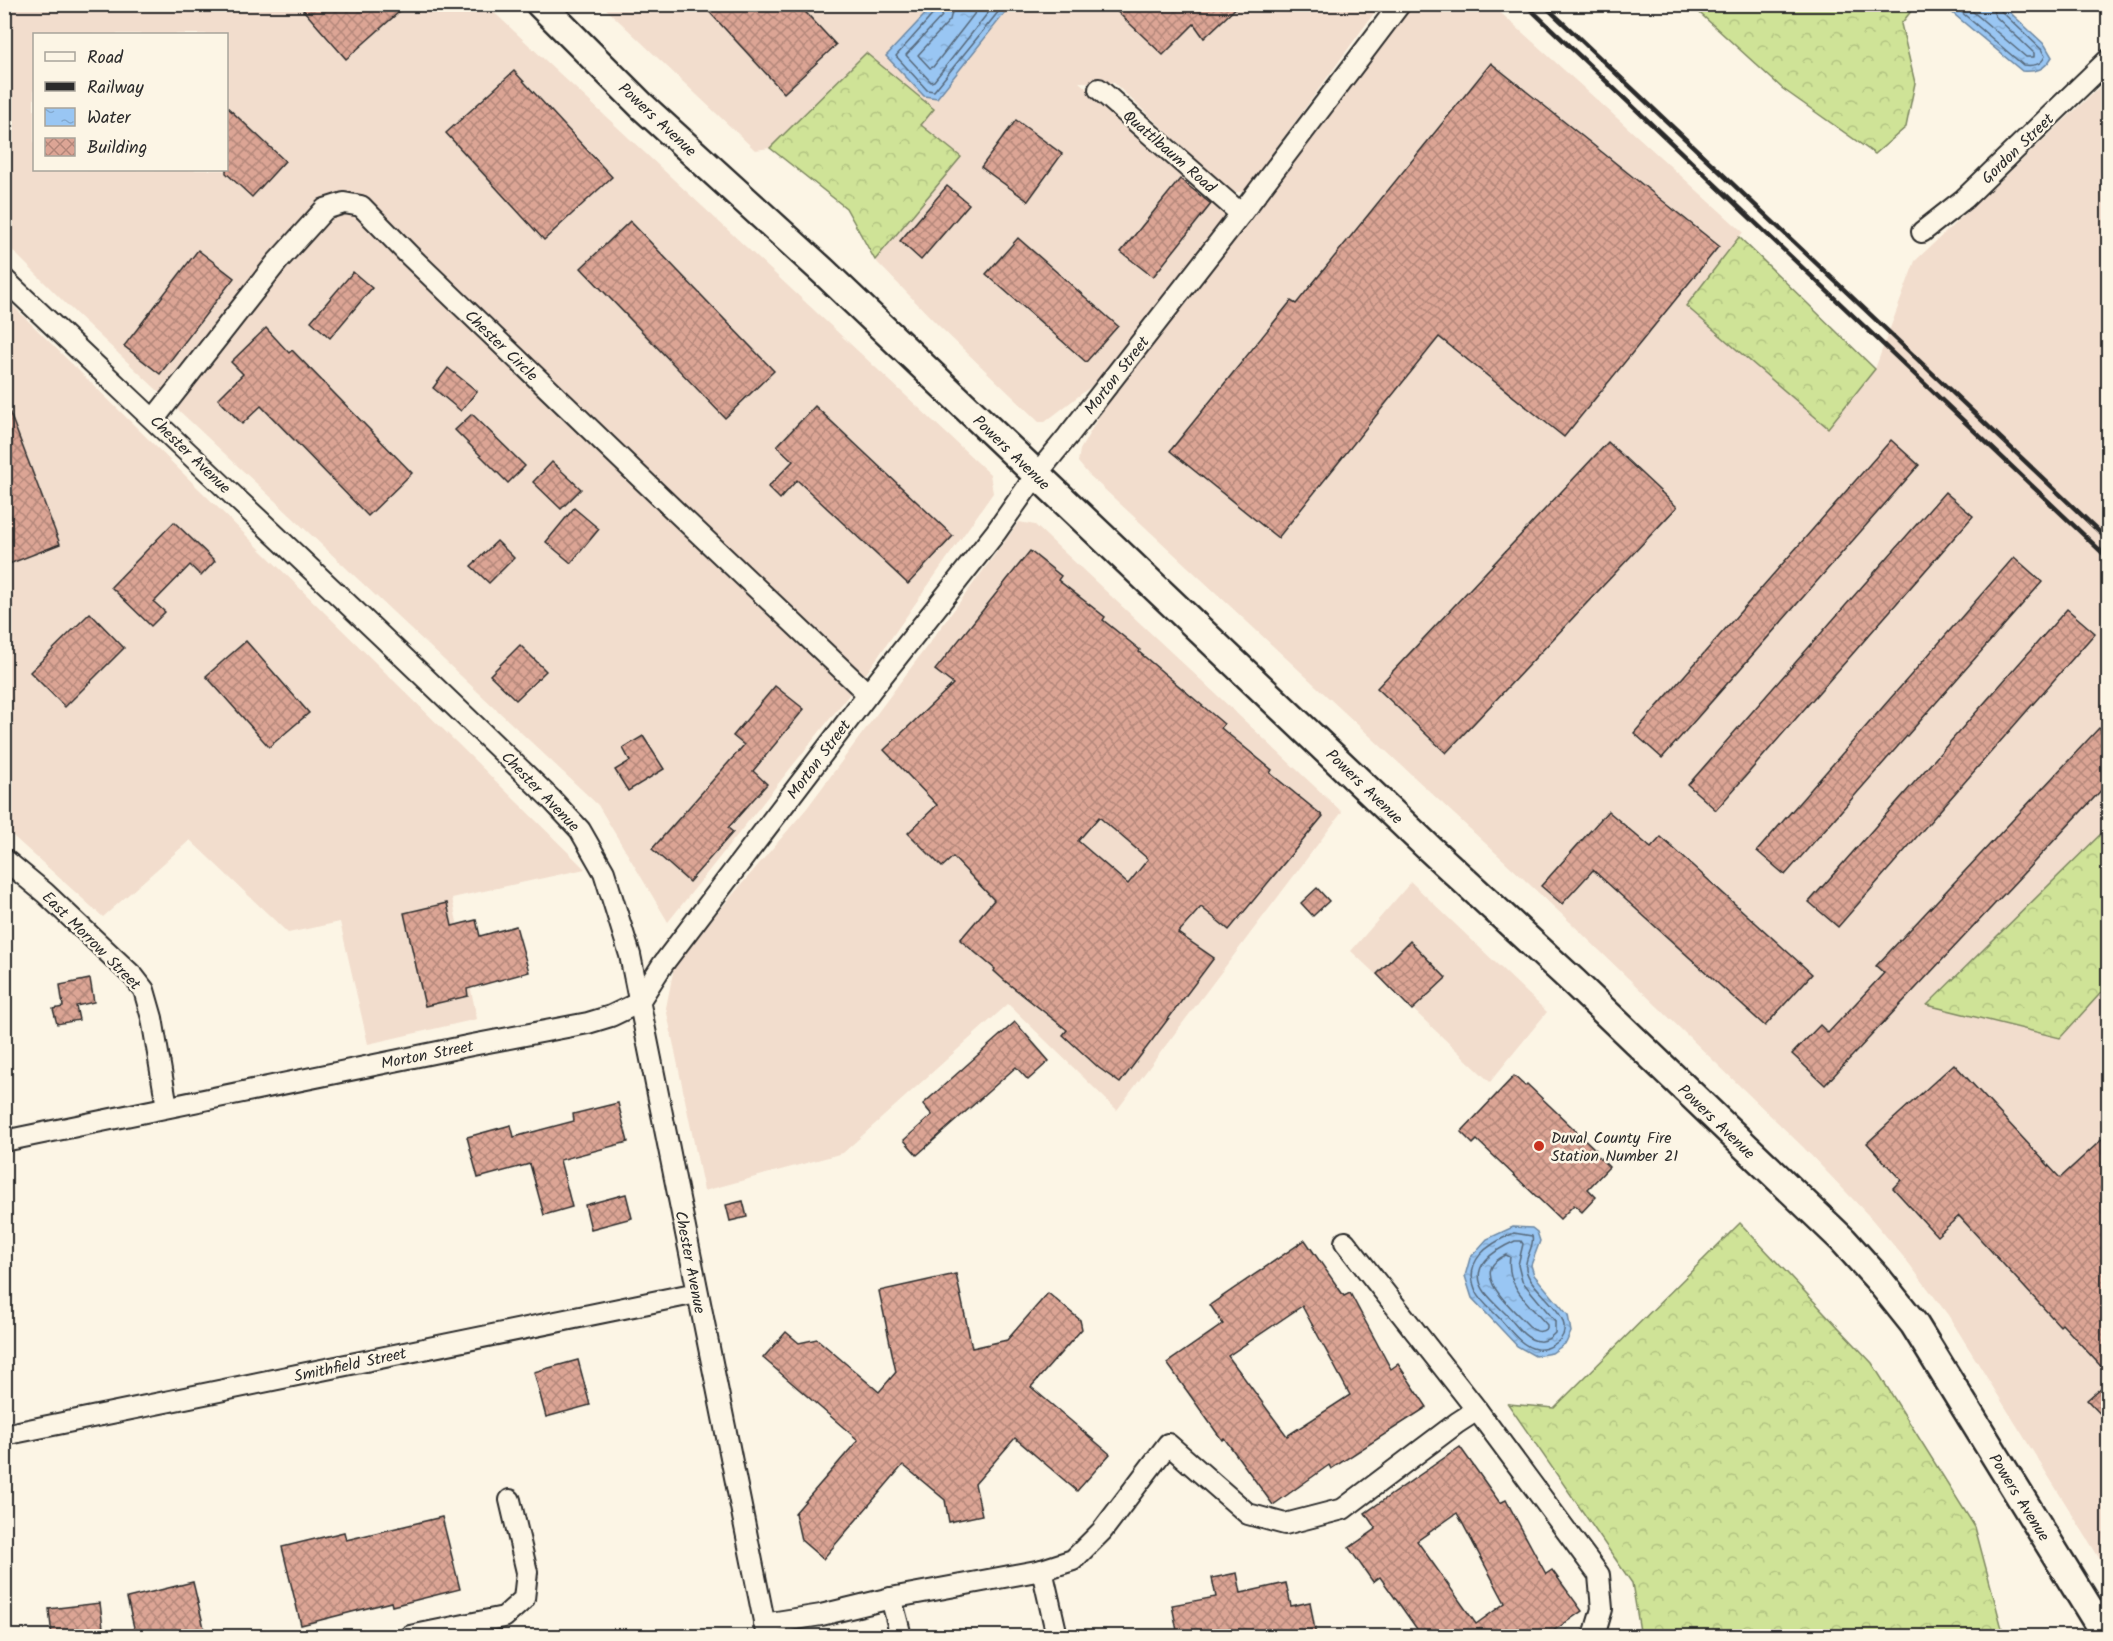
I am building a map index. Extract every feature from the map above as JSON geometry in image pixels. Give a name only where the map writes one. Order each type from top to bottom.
[{"type":"street","name":"Powers Avenue","points":[[540,4],[643,106],[823,271],[1843,1240],[1914,1324],[2106,1636]]},
{"type":"street","name":"Morton Street","points":[[4,1141],[588,1023],[611,1016],[638,1003],[663,964],[868,694],[996,532],[1035,474],[1068,436],[1241,214],[1400,4]]},
{"type":"street","name":"Gordon Street","points":[[1922,232],[1964,199],[2109,60]]},
{"type":"street","name":"Quattlbaum Road","points":[[1099,89],[1241,214]]},
{"type":"street","name":"Chester Circle","points":[[154,419],[277,262],[325,209],[344,203],[361,206],[409,255],[868,694]]},
{"type":"street","name":"Chester Avenue","points":[[4,279],[434,685],[580,830],[604,872],[630,955],[766,1630]]},
{"type":"street","name":"East Morrow Street","points":[[4,859],[45,892],[134,977],[144,990],[152,1018],[167,1107]]},
{"type":"street","points":[[1345,1242],[1477,1410],[1599,1575],[1602,1609],[1594,1636]]},
{"type":"street","name":"Smithfield Street","points":[[4,1436],[697,1293]]},
{"type":"street","points":[[766,1630],[891,1598],[1042,1570],[1073,1560],[1102,1531],[1168,1444],[1248,1514],[1285,1524],[1343,1509],[1477,1410]]},
{"type":"street","points":[[410,1636],[504,1617],[524,1599],[527,1572],[510,1500]]},
{"type":"street","points":[[1042,1570],[1057,1636]]},
{"type":"street","points":[[891,1598],[901,1636]]},
{"type":"shaded area","points":[[4,5],[486,5],[990,474],[993,493],[868,671],[668,922],[598,805],[69,307],[5,243]]},
{"type":"shaded area","points":[[602,5],[934,5],[886,56],[1007,9],[1002,5],[1380,5],[1244,192],[1231,192],[1114,83],[1079,82],[1219,200],[1227,217],[1098,381],[1045,422],[1039,422],[938,325],[875,260],[961,157],[921,125],[934,109],[866,53],[770,148],[755,150]]},
{"type":"shaded area","points":[[1407,5],[1492,5],[1743,232],[1687,306],[1828,428],[1875,369],[1915,261],[2108,79],[2108,827],[1927,1004],[2060,1038],[2108,985],[2108,1572],[1948,1315],[1869,1216],[1803,1147],[1570,922],[1088,474],[1078,462],[1080,450],[1116,386]]},
{"type":"shaded area","points":[[5,298],[585,869],[452,898],[477,1019],[368,1044],[340,922],[288,933],[190,840],[103,917],[5,829]]},
{"type":"shaded area","points":[[1019,522],[1035,525],[1342,812],[1117,1110],[1008,1004],[843,1153],[704,1191],[666,1008],[675,962],[807,808]]},
{"type":"shaded area","points":[[1411,882],[1547,1012],[1490,1082],[1351,951]]},
{"type":"green space","points":[[1691,5],[1916,5],[1901,24],[1915,83],[1906,127],[1875,154],[1783,89]]},
{"type":"green space","points":[[866,53],[934,109],[921,125],[961,157],[875,260],[846,208],[770,148]]},
{"type":"green space","points":[[1739,237],[1875,369],[1828,428],[1686,306]]},
{"type":"green space","points":[[2108,827],[2108,985],[2060,1038],[1927,1005]]},
{"type":"green space","points":[[1740,1223],[1872,1363],[1975,1527],[2004,1636],[1647,1636],[1640,1631],[1632,1583],[1508,1404],[1554,1408]]},
{"type":"water","points":[[934,5],[1002,5],[1008,9],[937,98],[924,96],[886,56]]},
{"type":"water","points":[[1943,5],[2002,5],[2045,45],[2052,57],[2040,69],[2022,71]]},
{"type":"water","points":[[1513,1227],[1532,1228],[1537,1232],[1540,1241],[1531,1265],[1534,1275],[1568,1315],[1571,1332],[1566,1343],[1552,1353],[1535,1356],[1517,1346],[1472,1298],[1465,1276],[1470,1258],[1487,1239]]},
{"type":"building","points":[[298,4],[408,4],[346,59]]},
{"type":"building","points":[[702,4],[798,4],[836,45],[784,93]]},
{"type":"building","points":[[1109,4],[1240,4],[1204,38],[1194,24],[1163,55]]},
{"type":"building","points":[[1491,63],[1719,246],[1564,437],[1439,337],[1278,538],[1170,451],[1291,301],[1296,304]]},
{"type":"building","points":[[514,71],[612,177],[544,240],[446,133]]},
{"type":"building","points":[[228,108],[285,161],[252,197],[226,173],[228,171]]},
{"type":"building","points":[[1016,120],[1062,154],[1028,201],[981,167]]},
{"type":"building","points":[[1180,179],[1211,204],[1153,277],[1121,252]]},
{"type":"building","points":[[947,186],[969,204],[921,260],[900,241]]},
{"type":"building","points":[[630,221],[774,371],[725,418],[581,268]]},
{"type":"building","points":[[1018,238],[1118,326],[1086,362],[986,274]]},
{"type":"building","points":[[198,250],[234,278],[160,374],[124,346]]},
{"type":"building","points":[[353,272],[372,288],[330,338],[311,321]]},
{"type":"building","points":[[266,328],[289,353],[292,350],[412,473],[368,516],[261,406],[242,424],[218,399],[243,374],[231,362]]},
{"type":"building","points":[[448,368],[477,391],[461,411],[433,388]]},
{"type":"building","points":[[4,403],[6,403],[60,544],[4,566]]},
{"type":"building","points":[[815,406],[953,536],[908,584],[797,480],[780,499],[768,487],[793,461],[777,446]]},
{"type":"building","points":[[472,414],[525,466],[508,483],[455,430]]},
{"type":"building","points":[[1891,440],[1919,465],[1662,758],[1634,733]]},
{"type":"building","points":[[1608,442],[1677,507],[1446,753],[1377,688]]},
{"type":"building","points":[[552,462],[581,489],[561,509],[533,482]]},
{"type":"building","points":[[1945,492],[1973,516],[1716,810],[1688,785]]},
{"type":"building","points":[[574,508],[599,529],[571,563],[546,542]]},
{"type":"building","points":[[174,522],[215,561],[201,576],[190,565],[154,602],[165,612],[151,626],[111,587]]},
{"type":"building","points":[[497,541],[514,558],[489,583],[471,566]]},
{"type":"building","points":[[1030,551],[1061,576],[1058,580],[1105,617],[1103,620],[1224,724],[1221,728],[1272,770],[1270,773],[1323,816],[1229,930],[1201,907],[1178,933],[1214,958],[1120,1083],[1099,1068],[1063,1035],[1067,1030],[1005,981],[994,971],[995,969],[960,940],[994,900],[953,857],[942,867],[908,833],[937,805],[884,750],[953,684],[935,670]],"holes":[[[1099,817],[1148,859],[1128,884],[1078,841]]]},
{"type":"building","points":[[2014,557],[2042,582],[1785,875],[1757,851]]},
{"type":"building","points":[[2067,609],[2095,633],[1838,927],[1809,902]]},
{"type":"building","points":[[90,613],[124,648],[65,707],[30,672]]},
{"type":"building","points":[[246,641],[309,713],[269,747],[206,676]]},
{"type":"building","points":[[520,645],[546,671],[516,700],[490,675]]},
{"type":"building","points":[[775,686],[804,709],[753,771],[767,784],[728,828],[733,832],[689,882],[652,849],[744,745],[733,736]]},
{"type":"building","points":[[2099,728],[2109,737],[2109,782],[1825,1085],[1792,1054],[1820,1025],[1828,1033],[1884,973],[1876,966]]},
{"type":"building","points":[[643,736],[664,769],[628,791],[615,770],[630,761],[623,748]]},
{"type":"building","points":[[1608,811],[1651,848],[1661,837],[1812,974],[1765,1026],[1593,870],[1562,904],[1541,886]]},
{"type":"building","points":[[1317,888],[1329,901],[1313,916],[1301,903]]},
{"type":"building","points":[[447,903],[452,926],[476,920],[480,936],[516,926],[529,972],[467,989],[468,996],[425,1006],[404,913]]},
{"type":"building","points":[[1410,941],[1446,978],[1412,1010],[1377,974]]},
{"type":"building","points":[[90,979],[94,1002],[76,1006],[79,1020],[57,1024],[53,1009],[63,1007],[60,985]]},
{"type":"building","points":[[1015,1022],[1049,1061],[1028,1080],[1016,1067],[917,1155],[904,1140],[932,1115],[923,1104]]},
{"type":"building","points":[[1954,1064],[2060,1178],[2109,1133],[2109,1375],[2062,1324],[2060,1326],[1959,1216],[1937,1236],[1893,1188],[1901,1180],[1867,1143]]},
{"type":"building","name":"Duval County Fire Station Number 21","points":[[1514,1076],[1525,1086],[1527,1084],[1596,1150],[1594,1152],[1609,1167],[1588,1189],[1596,1197],[1582,1212],[1574,1205],[1560,1219],[1477,1140],[1473,1144],[1461,1132]]},
{"type":"building","points":[[618,1103],[628,1142],[560,1160],[572,1207],[544,1215],[530,1164],[478,1178],[467,1137],[511,1125],[514,1137],[574,1121],[573,1114]]},
{"type":"building","points":[[626,1194],[632,1218],[591,1229],[585,1205]]},
{"type":"building","points":[[743,1201],[747,1217],[730,1221],[726,1205]]},
{"type":"building","points":[[1305,1240],[1344,1296],[1350,1293],[1391,1369],[1398,1364],[1427,1407],[1331,1469],[1329,1465],[1273,1505],[1224,1438],[1222,1440],[1167,1363],[1223,1324],[1210,1305]],"holes":[[[1302,1306],[1350,1395],[1287,1436],[1228,1356]]]},
{"type":"building","points":[[956,1274],[972,1348],[1007,1340],[1048,1293],[1080,1320],[1082,1329],[1031,1387],[1110,1454],[1077,1491],[1015,1438],[975,1484],[982,1515],[949,1522],[945,1500],[903,1465],[823,1559],[801,1540],[795,1513],[858,1440],[763,1358],[786,1332],[799,1343],[817,1339],[879,1392],[896,1372],[879,1291]]},
{"type":"building","points":[[578,1360],[590,1405],[546,1417],[534,1372]]},
{"type":"building","points":[[2109,1381],[2109,1423],[2087,1400]]},
{"type":"building","points":[[1460,1447],[1500,1503],[1506,1500],[1546,1574],[1552,1570],[1582,1611],[1546,1636],[1422,1636],[1380,1577],[1373,1582],[1349,1548],[1376,1529],[1365,1513]],"holes":[[[1457,1513],[1505,1603],[1476,1624],[1417,1541]]]},
{"type":"building","points":[[442,1517],[460,1589],[392,1606],[391,1602],[301,1625],[282,1547],[344,1532],[346,1540]]},
{"type":"building","points":[[1237,1573],[1241,1593],[1286,1583],[1291,1606],[1310,1602],[1316,1636],[1178,1636],[1172,1605],[1216,1597],[1212,1578]]},
{"type":"building","points":[[193,1582],[206,1636],[136,1636],[127,1598]]},
{"type":"building","points":[[100,1603],[104,1636],[52,1636],[49,1609]]},
{"type":"railway","points":[[1525,4],[2108,558]]},
{"type":"railway","points":[[1543,4],[2108,540]]},
{"type":"place","name":"Duval County Fire Station Number 21","points":[[1539,1146]]}]
